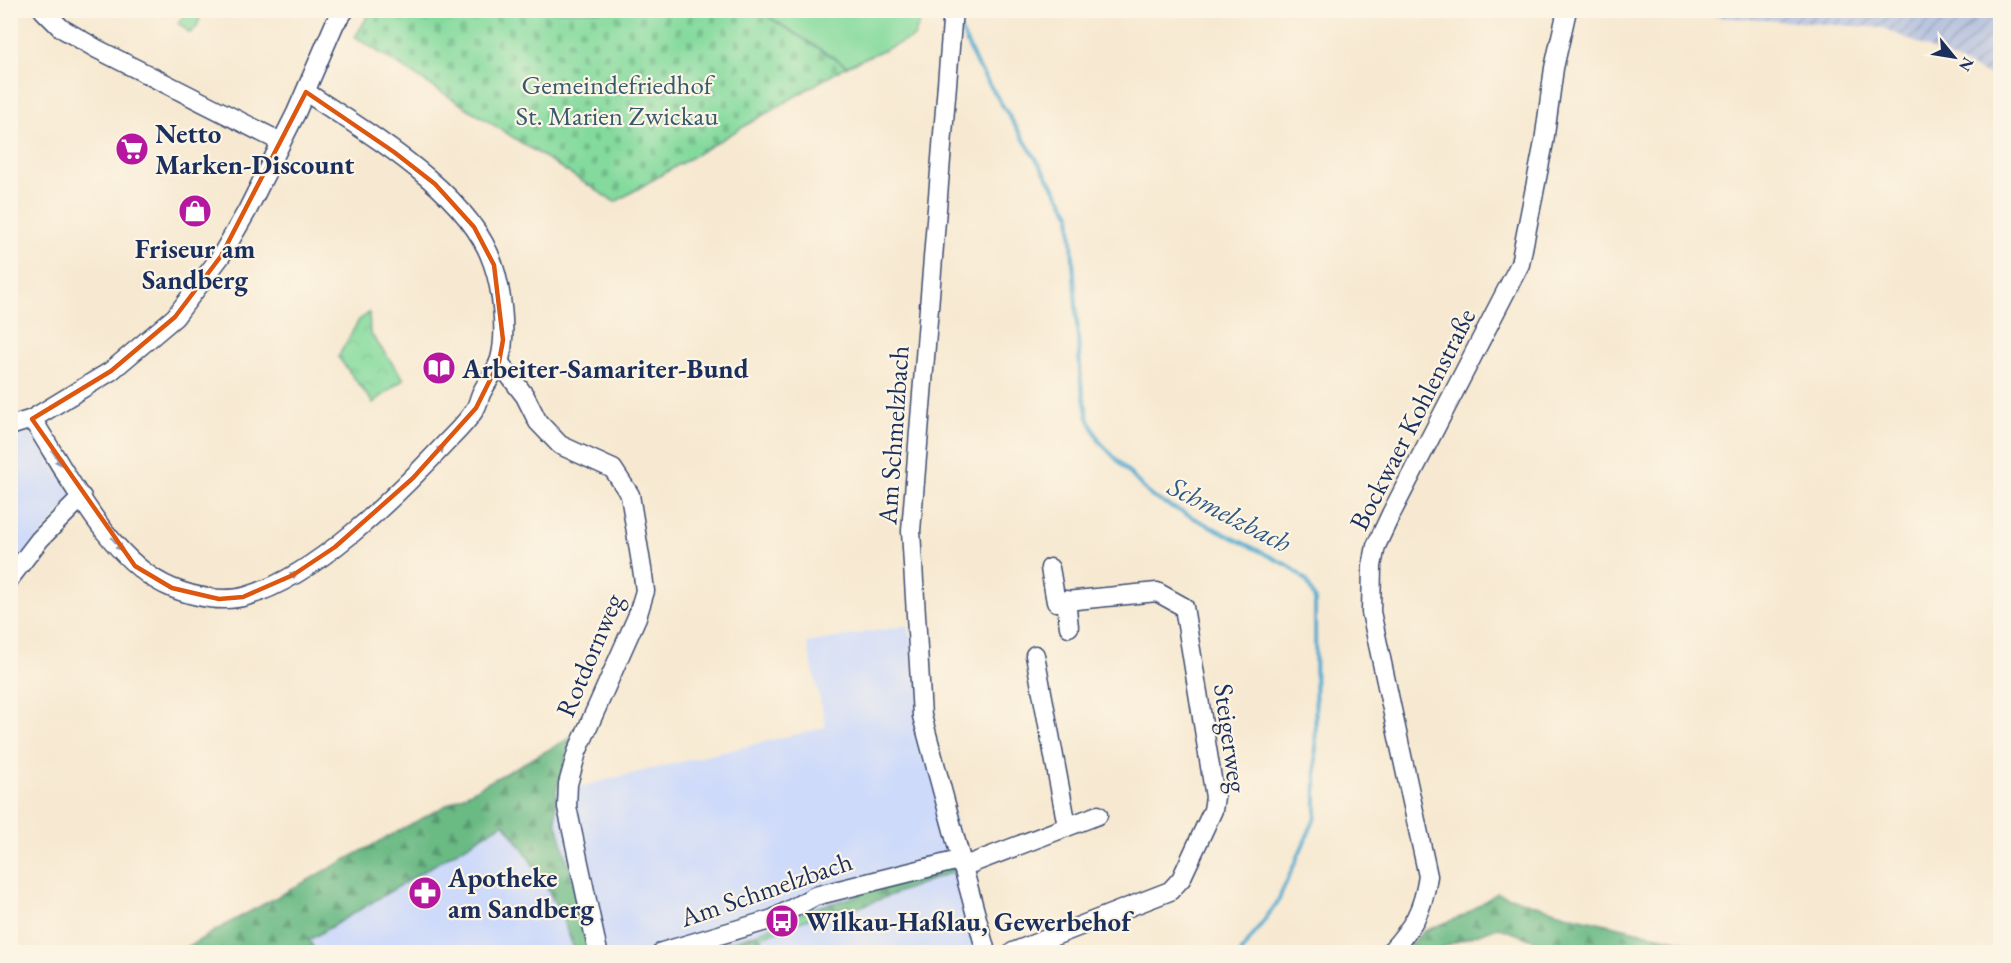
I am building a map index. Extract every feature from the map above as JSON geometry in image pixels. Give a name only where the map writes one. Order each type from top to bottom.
[{"type":"street","points":[[43,10],[61,27],[97,49],[281,142]]},
{"type":"street","points":[[10,426],[32,419],[111,371],[175,318],[221,256],[306,92],[335,23],[345,10]]},
{"type":"street","name":"Am Schmelzbach","points":[[953,10],[911,531],[922,716],[986,952]]},
{"type":"street","name":"Bockwaer Kohlenstraße","points":[[1390,952],[1408,933],[1416,920],[1425,897],[1428,876],[1371,612],[1372,566],[1376,546],[1391,514],[1520,264],[1544,142],[1554,68],[1567,10]]},
{"type":"street","points":[[32,419],[82,497],[135,566],[172,588],[219,599],[243,597],[270,589],[335,547],[413,478],[476,408],[481,393],[499,362],[503,340],[502,311],[494,265],[474,227],[435,184],[394,152],[306,92]]},
{"type":"street","name":"Rotdornweg","points":[[499,362],[525,396],[538,422],[560,445],[614,469],[630,495],[645,591],[637,617],[577,752],[568,784],[567,807],[598,952]]},
{"type":"street","points":[[10,578],[40,539],[82,497]]},
{"type":"street","points":[[1050,568],[1056,602],[1066,600],[1070,627]]},
{"type":"street","name":"Steigerweg","points":[[1013,952],[1170,891],[1180,879],[1213,810],[1215,798],[1184,607],[1157,592],[1066,600]]},
{"type":"street","points":[[1035,655],[1067,826]]},
{"type":"street","name":"Am Schmelzbach","points":[[662,952],[773,919],[815,896],[960,863],[1098,815]]},
{"type":"highlighted area","points":[[306,92],[394,152],[435,184],[474,227],[494,265],[503,340],[499,362],[476,408],[413,478],[335,547],[293,575],[243,597],[219,599],[172,588],[135,566],[32,419],[111,371],[175,317],[221,256]]},
{"type":"shaded area","points":[[1707,11],[2000,11],[2000,80],[1883,28],[1718,17]]},
{"type":"shaded area","points":[[30,432],[74,496],[11,570],[11,436]]},
{"type":"shaded area","points":[[908,625],[987,952],[288,952],[556,792],[826,727],[807,643]]},
{"type":"green space","points":[[187,11],[202,11],[197,27],[190,33],[178,23]]},
{"type":"green space","name":"Gemeindefriedhof St. Marien Zwickau","points":[[371,11],[759,11],[847,66],[615,202],[355,37]]},
{"type":"green space","points":[[759,11],[924,11],[914,37],[847,66]]},
{"type":"green space","points":[[369,313],[370,333],[404,379],[373,403],[338,357],[359,320]]},
{"type":"green space","points":[[572,737],[556,792],[556,821],[593,952],[575,952],[562,917],[545,885],[504,823],[309,940],[316,952],[179,952],[225,925]]},
{"type":"green space","points":[[949,867],[957,870],[852,910],[850,906],[817,915],[811,909],[860,895],[860,889]]},
{"type":"green space","points":[[1497,893],[1572,916],[1718,952],[1564,952],[1498,927],[1445,946],[1437,952],[1404,952],[1424,931],[1463,916]]},
{"type":"green space","points":[[811,909],[817,915],[759,938],[756,934]]},
{"type":"green space","points":[[756,934],[716,952],[691,952]]},
{"type":"green space","points":[[756,934],[764,945],[747,952],[716,952]]},
{"type":"waterway","name":"Schmelzbach","points":[[960,28],[976,63],[1070,213],[1081,383],[1088,418],[1100,442],[1152,497],[1291,567],[1307,581],[1315,600],[1316,816],[1277,903],[1241,952]]},
{"type":"place","name":"Netto Marken-Discount","points":[[132,149]]},
{"type":"place","name":"Friseur am Sandberg","points":[[195,211]]},
{"type":"place","name":"Arbeiter-Samariter-Bund","points":[[439,368]]},
{"type":"place","name":"Apotheke am Sandberg","points":[[425,893]]},
{"type":"place","name":"Wilkau-Haßlau, Gewerbehof","points":[[782,921]]}]
